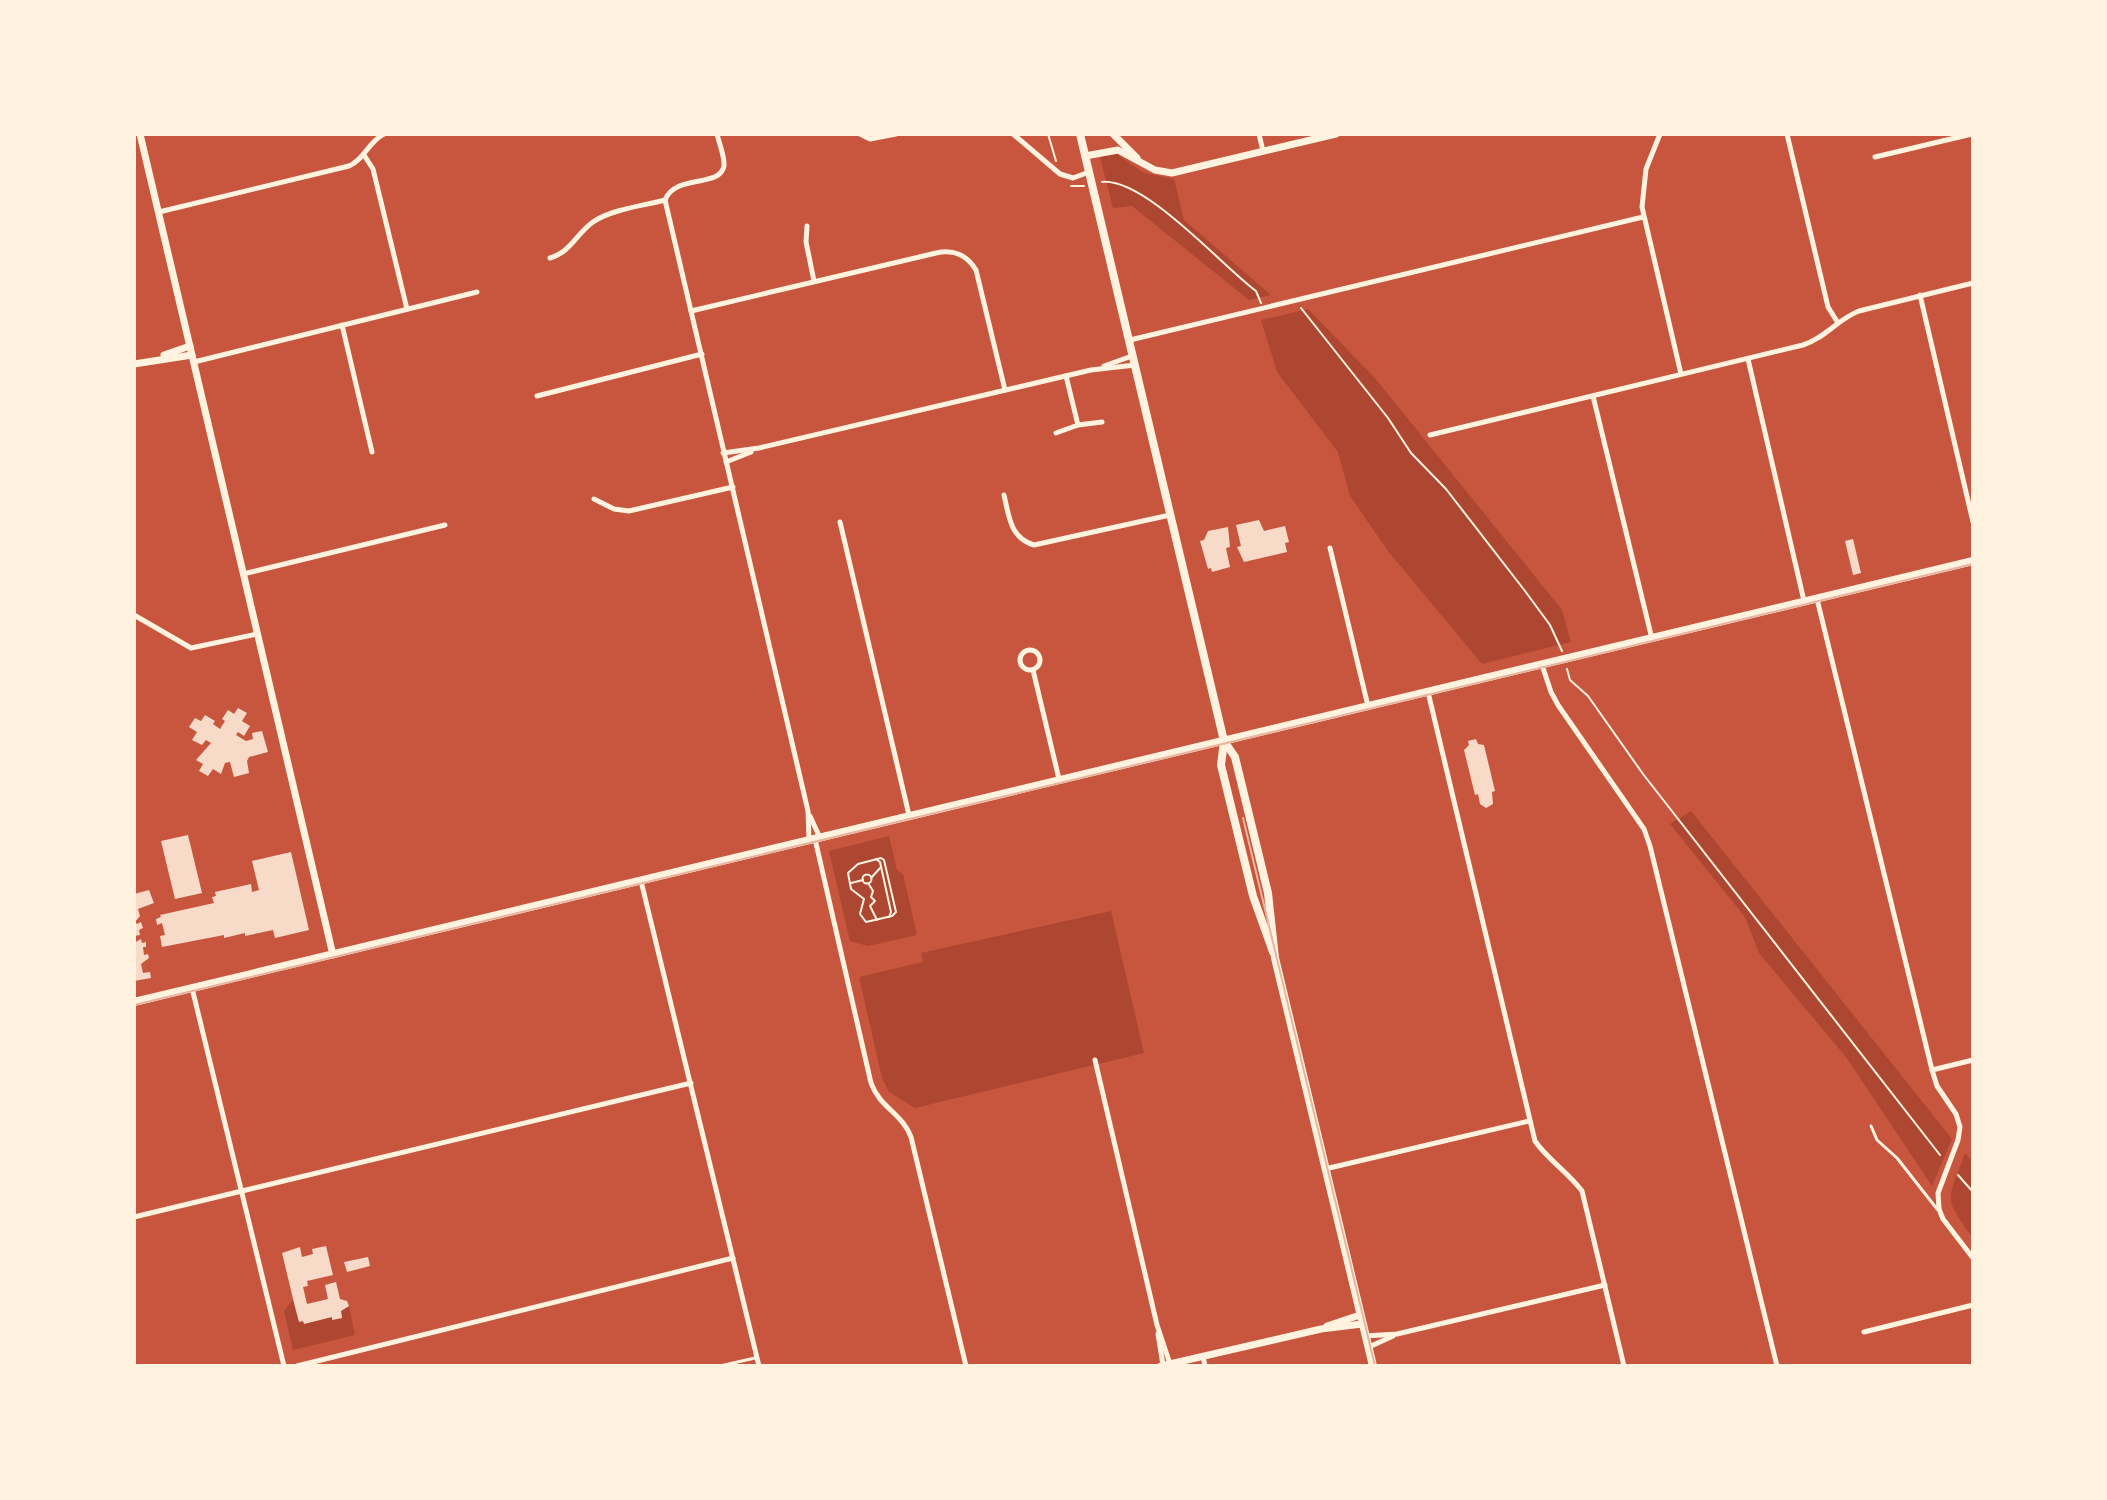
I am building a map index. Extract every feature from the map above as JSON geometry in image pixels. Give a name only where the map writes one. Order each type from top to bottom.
[{"type":"main road","points":[[1080,134],[1224,741],[1221,765],[1261,926],[1275,958]]},
{"type":"main road","points":[[134,1002],[1973,561]]},
{"type":"main road","points":[[1224,741],[1235,757],[1268,893],[1275,958],[1373,1366]]},
{"type":"street","points":[[140,134],[333,955]]},
{"type":"street","points":[[159,212],[349,166],[364,155],[375,138],[384,134]]},
{"type":"street","points":[[717,134],[724,163],[722,171],[717,176],[677,186],[670,190],[665,200],[871,1083],[879,1101],[904,1122],[911,1137],[966,1366]]},
{"type":"street","points":[[860,134],[874,139],[896,134]]},
{"type":"street","points":[[1013,134],[1060,174],[1073,178],[1089,172]]},
{"type":"street","points":[[1113,134],[1138,159]]},
{"type":"street","points":[[1259,134],[1263,151]]},
{"type":"street","points":[[1085,156],[1118,150],[1155,170],[1172,173],[1336,134]]},
{"type":"street","points":[[1660,134],[1646,169],[1642,189],[1643,217],[1681,374]]},
{"type":"street","points":[[1787,134],[1828,307],[1838,323]]},
{"type":"street","points":[[1875,157],[1972,134]]},
{"type":"street","points":[[364,155],[373,169],[407,309]]},
{"type":"street","points":[[550,258],[567,250],[584,229],[601,217],[665,200]]},
{"type":"street","points":[[1129,340],[1643,217]]},
{"type":"street","points":[[807,226],[806,249],[814,281]]},
{"type":"street","points":[[691,311],[942,251],[955,252],[973,265],[978,276],[1005,390]]},
{"type":"street","points":[[1430,435],[1812,342],[1859,311],[1973,283]]},
{"type":"street","points":[[134,364],[342,325],[477,292]]},
{"type":"street","points":[[1920,295],[1973,522]]},
{"type":"street","points":[[342,325],[372,452]]},
{"type":"street","points":[[537,396],[702,354]]},
{"type":"street","points":[[1748,359],[1804,602]]},
{"type":"street","points":[[723,453],[759,448],[1134,360]]},
{"type":"street","points":[[1066,376],[1078,425]]},
{"type":"street","points":[[1593,396],[1652,639]]},
{"type":"street","points":[[1056,433],[1078,425],[1102,422]]},
{"type":"street","points":[[726,462],[759,448]]},
{"type":"street","points":[[594,499],[614,509],[629,511],[733,487]]},
{"type":"street","points":[[1004,495],[1014,532],[1034,545],[1171,515]]},
{"type":"street","points":[[840,522],[909,816]]},
{"type":"street","points":[[243,574],[445,525]]},
{"type":"street","points":[[1330,548],[1368,706]]},
{"type":"street","points":[[1817,599],[1932,1070],[1939,1090],[1958,1117],[1958,1140],[1938,1193],[1940,1211],[1973,1258]]},
{"type":"street","points":[[134,615],[182,645],[194,649],[257,634]]},
{"type":"street","points":[[1542,665],[1558,705],[1644,829],[1650,846],[1777,1366]]},
{"type":"street","points":[[1033,670],[1059,780]]},
{"type":"street","points":[[1428,692],[1529,1121],[1535,1141],[1544,1153],[1570,1175],[1582,1191],[1624,1366]]},
{"type":"street","points":[[808,811],[815,839]]},
{"type":"street","points":[[641,881],[759,1366]]},
{"type":"street","points":[[192,988],[284,1366]]},
{"type":"street","points":[[1095,1060],[1165,1365],[1198,1360],[1361,1319]]},
{"type":"street","points":[[1932,1070],[1973,1060]]},
{"type":"street","points":[[134,1217],[691,1083]]},
{"type":"street","points":[[1325,1169],[1529,1121]]},
{"type":"street","points":[[297,1366],[733,1258]]},
{"type":"street","points":[[1365,1336],[1397,1334],[1605,1285]]},
{"type":"street","points":[[1864,1332],[1973,1305]]},
{"type":"street","points":[[1368,1348],[1397,1334]]},
{"type":"street","points":[[1198,1360],[1205,1366]]},
{"type":"lane","points":[[1871,1126],[1877,1140],[1897,1158],[1940,1211]]},
{"type":"lane","points":[[720,1366],[757,1358]]},
{"type":"path","points":[[1048,134],[1060,174]]},
{"type":"path","points":[[1078,187],[1113,181],[1141,194],[1256,291],[1262,308]]},
{"type":"path","points":[[1295,300],[1384,412],[1411,453],[1446,489],[1553,629],[1561,644],[1570,680],[1588,696],[1643,774],[1940,1155]]},
{"type":"path","points":[[875,859],[883,859],[884,866],[896,910],[894,916],[868,922],[860,913],[865,903],[863,898],[853,891],[848,873],[854,866],[875,859]]},
{"type":"path","points":[[868,883],[876,875],[877,869],[884,866]]},
{"type":"path","points":[[863,880],[866,875],[871,878]]},
{"type":"path","points":[[850,883],[863,880],[868,883],[875,901],[870,906],[877,920]]},
{"type":"path","points":[[1958,1175],[1973,1192]]},
{"type":"shaded area","points":[[1117,154],[1144,173],[1174,179],[1184,220],[1271,295],[1249,300],[1132,206],[1113,208],[1100,157]]},
{"type":"shaded area","points":[[1308,309],[1375,378],[1562,610],[1571,642],[1482,664],[1388,551],[1350,496],[1338,452],[1277,372],[1261,320]]},
{"type":"shaded area","points":[[1691,811],[1952,1139],[1932,1186],[1846,1057],[1759,953],[1745,917],[1670,824]]},
{"type":"shaded area","points":[[889,836],[897,870],[903,874],[917,935],[868,946],[850,941],[829,851]]},
{"type":"shaded area","points":[[1111,911],[1144,1053],[915,1108],[889,1092],[882,1078],[859,977],[923,962],[921,953]]},
{"type":"shaded area","points":[[1965,1153],[1973,1163],[1973,1238],[1956,1214],[1951,1197]]},
{"type":"shaded area","points":[[293,1300],[304,1324],[332,1317],[333,1320],[342,1318],[341,1311],[349,1306],[355,1335],[293,1350],[284,1311]]},
{"type":"building","points":[[1259,520],[1264,531],[1285,526],[1289,542],[1285,543],[1287,552],[1244,562],[1237,547],[1241,546],[1236,525]]},
{"type":"building","points":[[1228,527],[1230,547],[1226,548],[1230,567],[1212,572],[1211,568],[1208,569],[1200,541],[1204,540],[1208,531]]},
{"type":"building","points":[[1853,539],[1861,573],[1853,575],[1845,541]]},
{"type":"building","points":[[238,708],[247,713],[242,721],[250,726],[244,736],[238,732],[236,735],[246,741],[253,739],[252,733],[262,731],[268,752],[249,757],[249,773],[234,777],[230,762],[225,763],[221,774],[213,769],[208,776],[199,771],[203,764],[196,760],[211,743],[206,740],[202,745],[192,740],[197,732],[189,727],[195,718],[201,721],[205,715],[215,721],[213,724],[220,729],[228,710],[234,714]]},
{"type":"building","points":[[1476,739],[1478,744],[1484,745],[1495,791],[1492,792],[1493,804],[1486,808],[1480,804],[1478,794],[1475,795],[1464,750],[1469,745],[1468,741]]},
{"type":"building","points":[[188,835],[202,893],[175,899],[161,841]]},
{"type":"building","points":[[291,852],[309,930],[275,938],[273,930],[245,936],[245,933],[224,938],[224,935],[162,947],[160,936],[165,935],[162,923],[157,925],[156,919],[160,915],[214,903],[212,897],[216,896],[215,892],[251,884],[252,892],[259,890],[252,861]]},
{"type":"building","points":[[149,890],[154,903],[138,909],[140,916],[135,922],[141,922],[143,928],[139,930],[140,935],[134,936],[134,894]]},
{"type":"building","points":[[141,939],[142,943],[146,942],[144,955],[148,954],[149,958],[141,964],[143,973],[150,972],[151,978],[134,981],[134,943]]},
{"type":"building","points":[[326,1246],[333,1275],[307,1281],[308,1286],[303,1287],[307,1304],[328,1299],[325,1285],[336,1282],[340,1299],[347,1301],[349,1306],[341,1311],[342,1318],[332,1320],[332,1317],[304,1324],[303,1321],[299,1322],[282,1253],[300,1247],[302,1257],[313,1254],[312,1249]]},
{"type":"building","points":[[368,1257],[370,1266],[347,1272],[344,1262]]},
{"type":"tram line","points":[[134,1005],[1973,564]]},
{"type":"tram line","points":[[1243,818],[1375,1366]]}]
